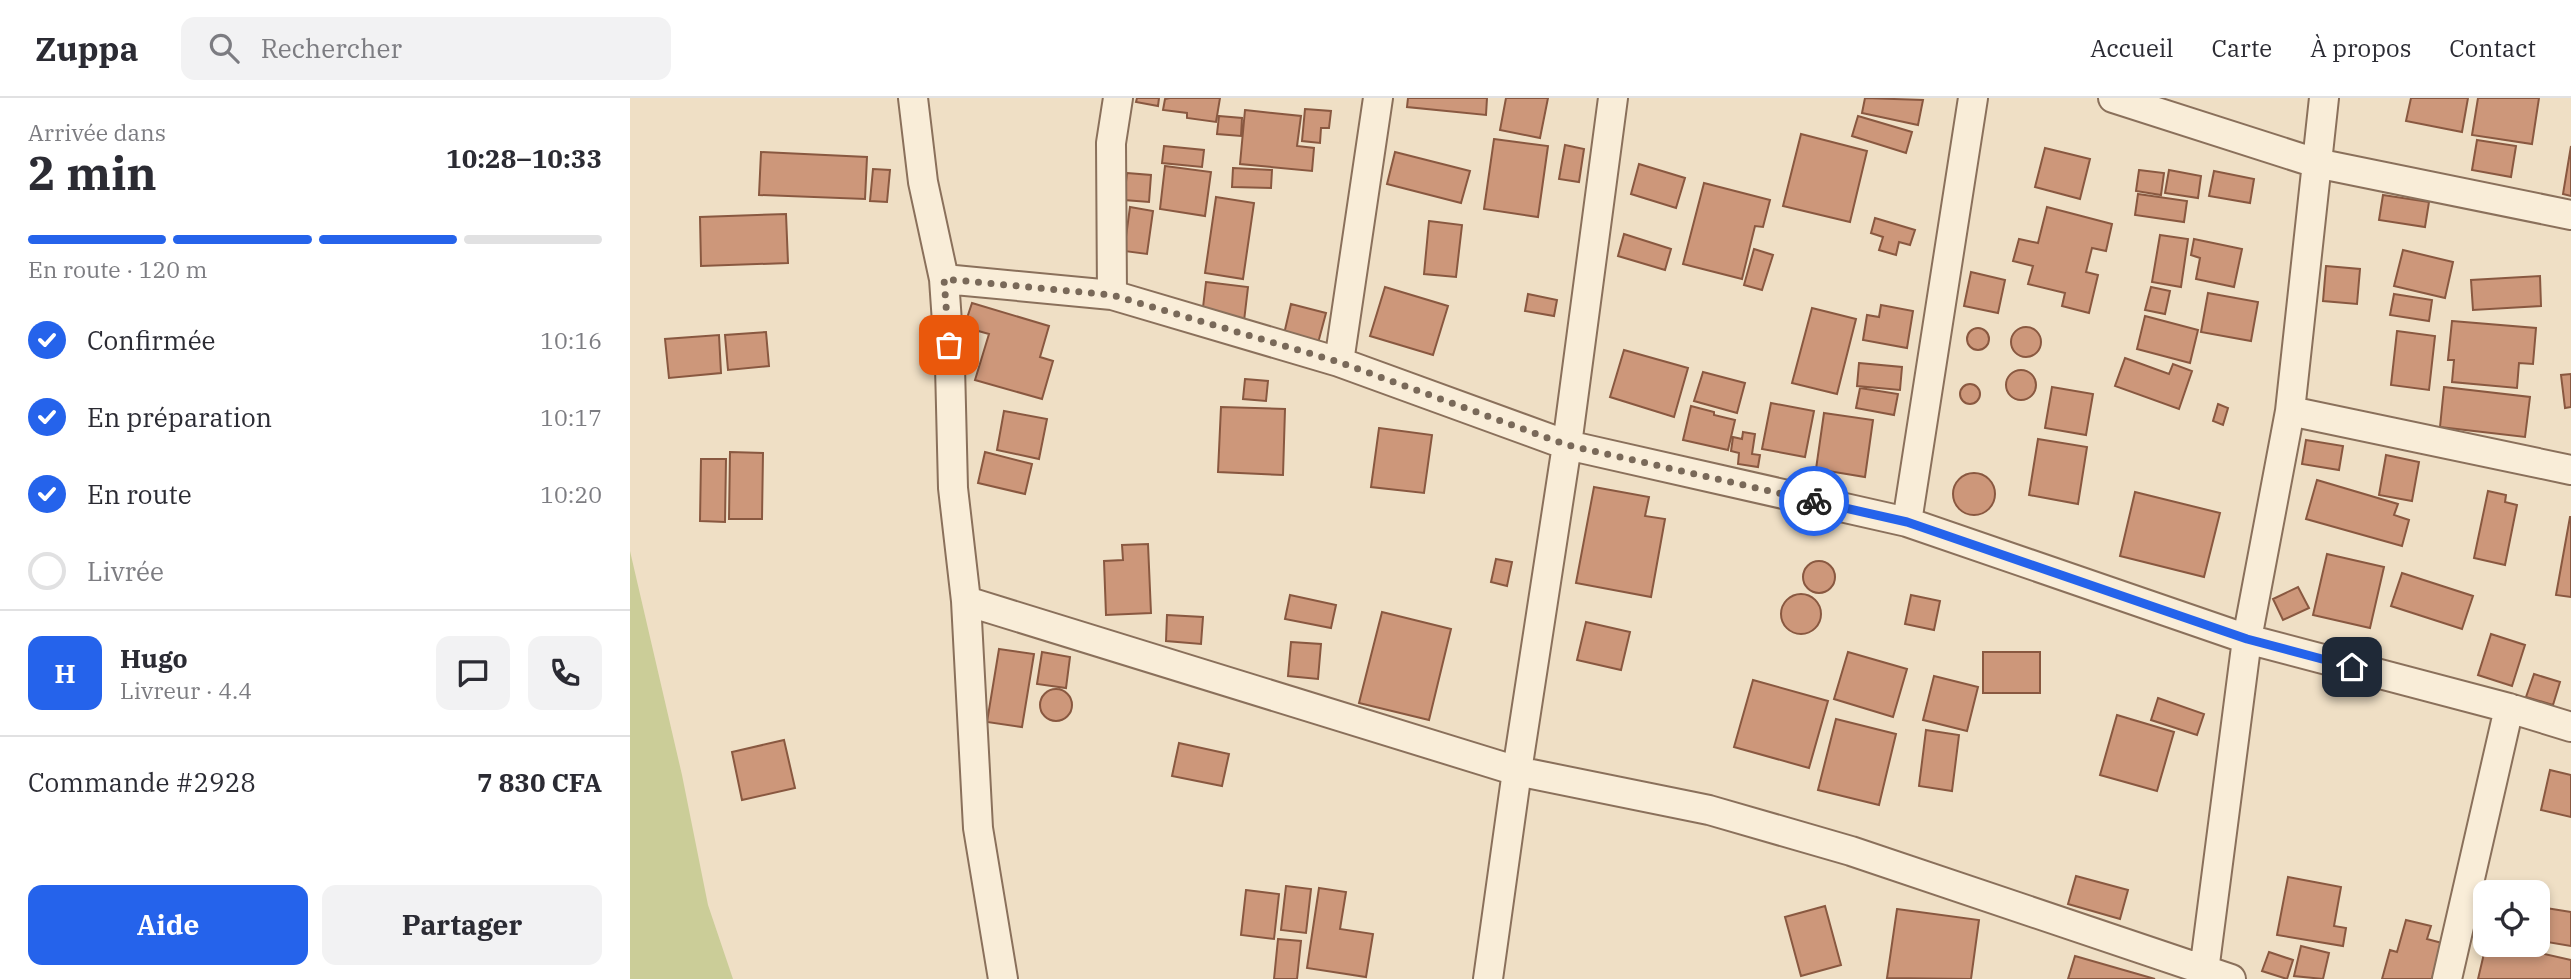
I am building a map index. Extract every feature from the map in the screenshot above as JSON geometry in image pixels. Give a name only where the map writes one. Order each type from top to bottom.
[{"type":"street","points":[[913,98],[923,182],[944,279],[950,366],[953,488],[966,601],[978,828],[1010,977]]},
{"type":"street","points":[[1112,295],[1111,143],[1118,98]]},
{"type":"street","points":[[1339,362],[1377,98]]},
{"type":"street","points":[[1488,979],[1567,445],[1613,98]]},
{"type":"street","points":[[1907,522],[1973,98]]},
{"type":"street","points":[[2113,98],[2316,163],[2571,215]]},
{"type":"street","points":[[966,601],[1517,771],[1709,810],[1825,843],[2212,976],[2247,639],[2290,411],[2324,98]]},
{"type":"street","points":[[944,279],[1112,295],[1339,362],[1567,445],[1907,522],[2247,639],[2571,727]]},
{"type":"street","points":[[2290,411],[2571,470]]},
{"type":"street","points":[[2447,979],[2509,708]]},
{"type":"green space","points":[[630,551],[682,775],[708,905],[733,979],[630,979]]},
{"type":"building","points":[[1137,98],[1159,98],[1158,106],[1136,102]]},
{"type":"building","points":[[1220,98],[1216,122],[1187,118],[1187,113],[1163,110],[1165,99]]},
{"type":"building","points":[[1408,98],[1487,98],[1486,115],[1407,107]]},
{"type":"building","points":[[1506,98],[1548,98],[1540,138],[1500,130]]},
{"type":"building","points":[[1865,98],[1923,100],[1918,125],[1862,113]]},
{"type":"building","points":[[2411,98],[2468,98],[2462,132],[2406,121]]},
{"type":"building","points":[[2478,98],[2539,98],[2532,144],[2472,135]]},
{"type":"building","points":[[1305,109],[1331,111],[1329,128],[1321,128],[1320,143],[1302,141]]},
{"type":"building","points":[[1245,110],[1301,116],[1297,146],[1314,148],[1312,171],[1240,164]]},
{"type":"building","points":[[1219,116],[1242,118],[1241,136],[1217,134]]},
{"type":"building","points":[[1858,116],[1912,132],[1906,153],[1852,136]]},
{"type":"building","points":[[1801,134],[1867,151],[1850,222],[1783,206]]},
{"type":"building","points":[[1494,139],[1548,146],[1538,217],[1484,209]]},
{"type":"building","points":[[2477,140],[2516,146],[2511,177],[2472,170]]},
{"type":"building","points":[[1565,145],[1584,149],[1579,182],[1559,179]]},
{"type":"building","points":[[1164,146],[1204,150],[1202,167],[1162,163]]},
{"type":"building","points":[[2571,146],[2571,196],[2563,194]]},
{"type":"building","points":[[2045,148],[2090,159],[2080,199],[2035,187]]},
{"type":"building","points":[[761,152],[867,157],[865,199],[759,195]]},
{"type":"building","points":[[1395,152],[1470,171],[1461,203],[1387,184]]},
{"type":"building","points":[[1639,164],[1685,178],[1676,208],[1631,194]]},
{"type":"building","points":[[1165,166],[1211,172],[1205,216],[1160,209]]},
{"type":"building","points":[[1233,168],[1272,170],[1271,188],[1232,187]]},
{"type":"building","points":[[873,169],[890,170],[887,202],[870,201]]},
{"type":"building","points":[[2139,170],[2164,173],[2161,195],[2136,191]]},
{"type":"building","points":[[2169,170],[2201,176],[2198,198],[2165,193]]},
{"type":"building","points":[[2214,171],[2254,179],[2250,203],[2209,196]]},
{"type":"building","points":[[1127,173],[1151,175],[1149,202],[1124,200]]},
{"type":"building","points":[[1704,183],[1770,200],[1763,227],[1755,226],[1742,279],[1683,264]]},
{"type":"building","points":[[2138,194],[2187,201],[2184,222],[2135,215]]},
{"type":"building","points":[[2383,195],[2429,202],[2425,227],[2379,220]]},
{"type":"building","points":[[1216,197],[1254,203],[1243,279],[1205,273]]},
{"type":"building","points":[[1130,207],[1153,211],[1147,254],[1124,251]]},
{"type":"building","points":[[2047,207],[2112,224],[2106,251],[2092,248],[2086,272],[2098,275],[2089,313],[2062,306],[2065,293],[2028,284],[2033,266],[2013,261],[2019,239],[2038,243]]},
{"type":"building","points":[[786,214],[788,263],[701,266],[700,217]]},
{"type":"building","points":[[1875,218],[1915,230],[1910,245],[1899,242],[1896,255],[1879,250],[1883,237],[1871,233]]},
{"type":"building","points":[[1429,221],[1462,225],[1456,277],[1424,274]]},
{"type":"building","points":[[1624,234],[1671,249],[1665,270],[1618,256]]},
{"type":"building","points":[[2160,235],[2188,239],[2181,287],[2152,282]]},
{"type":"building","points":[[2194,239],[2242,249],[2234,287],[2196,279],[2200,258],[2191,255]]},
{"type":"building","points":[[1754,249],[1773,255],[1762,290],[1744,285]]},
{"type":"building","points":[[2403,250],[2453,262],[2445,298],[2394,286]]},
{"type":"building","points":[[2326,266],[2360,269],[2357,304],[2323,301]]},
{"type":"building","points":[[1971,272],[2005,280],[1998,313],[1964,306]]},
{"type":"building","points":[[2540,276],[2541,306],[2473,310],[2471,280]]},
{"type":"building","points":[[1206,282],[1248,287],[1244,321],[1202,316]]},
{"type":"building","points":[[1385,287],[1448,306],[1433,355],[1370,336]]},
{"type":"building","points":[[2151,287],[2170,291],[2165,314],[2145,310]]},
{"type":"building","points":[[2208,293],[2258,302],[2251,341],[2201,332]]},
{"type":"building","points":[[1528,294],[1557,300],[1554,316],[1525,311]]},
{"type":"building","points":[[2394,294],[2432,300],[2429,321],[2390,315]]},
{"type":"building","points":[[972,303],[1049,326],[1040,357],[1053,361],[1042,399],[975,380],[989,334],[964,327]]},
{"type":"building","points":[[1291,304],[1326,313],[1318,343],[1284,334]]},
{"type":"building","points":[[1881,305],[1913,311],[1907,348],[1863,340],[1867,315],[1879,317]]},
{"type":"building","points":[[1812,308],[1856,319],[1837,394],[1792,383]]},
{"type":"building","points":[[2145,316],[2198,330],[2190,363],[2137,349]]},
{"type":"building","points":[[2452,321],[2536,328],[2533,364],[2519,363],[2517,388],[2452,382],[2454,360],[2448,360]]},
{"type":"building","points":[[2026,327],[2037,331],[2041,342],[2037,353],[2026,357],[2015,353],[2011,342],[2015,331]]},
{"type":"building","points":[[1978,328],[1986,331],[1989,339],[1986,347],[1978,350],[1970,347],[1967,339],[1970,331]]},
{"type":"building","points":[[2397,331],[2435,336],[2429,390],[2391,385]]},
{"type":"building","points":[[766,332],[769,366],[728,370],[725,335]]},
{"type":"building","points":[[719,335],[721,373],[669,378],[665,339]]},
{"type":"building","points":[[1624,350],[1688,368],[1674,417],[1610,397]]},
{"type":"building","points":[[2125,358],[2169,374],[2173,364],[2192,371],[2179,409],[2115,386]]},
{"type":"building","points":[[1859,363],[1902,367],[1900,390],[1857,386]]},
{"type":"building","points":[[2021,370],[2032,374],[2036,385],[2032,396],[2021,400],[2010,396],[2006,385],[2010,374]]},
{"type":"building","points":[[1703,372],[1745,383],[1737,413],[1694,401]]},
{"type":"building","points":[[2571,374],[2571,407],[2565,408],[2561,375]]},
{"type":"building","points":[[1245,379],[1268,381],[1266,401],[1243,399]]},
{"type":"building","points":[[1970,384],[1977,387],[1980,394],[1977,401],[1970,404],[1963,401],[1960,394],[1963,387]]},
{"type":"building","points":[[2052,387],[2093,394],[2086,435],[2045,428]]},
{"type":"building","points":[[2444,387],[2530,397],[2525,437],[2440,427]]},
{"type":"building","points":[[1860,388],[1898,394],[1894,415],[1856,408]]},
{"type":"building","points":[[1771,403],[1814,411],[1805,457],[1762,449]]},
{"type":"building","points":[[2218,404],[2228,408],[2223,425],[2213,421]]},
{"type":"building","points":[[1691,406],[1735,420],[1728,450],[1683,440]]},
{"type":"building","points":[[1221,407],[1285,409],[1283,475],[1218,472]]},
{"type":"building","points":[[1004,411],[1047,419],[1039,459],[997,450]]},
{"type":"building","points":[[1824,413],[1873,420],[1865,477],[1816,469]]},
{"type":"building","points":[[1379,428],[1432,435],[1424,493],[1371,487]]},
{"type":"building","points":[[1743,432],[1755,434],[1752,454],[1760,455],[1758,467],[1738,464],[1739,453],[1731,451],[1733,437],[1742,439]]},
{"type":"building","points":[[2038,439],[2087,447],[2078,504],[2029,495]]},
{"type":"building","points":[[2306,440],[2343,446],[2339,470],[2302,464]]},
{"type":"building","points":[[730,452],[763,453],[762,519],[729,519]]},
{"type":"building","points":[[985,452],[1032,464],[1025,494],[978,483]]},
{"type":"building","points":[[2386,455],[2419,462],[2412,501],[2379,495]]},
{"type":"building","points":[[701,459],[726,459],[725,522],[700,521]]},
{"type":"building","points":[[1974,473],[1989,479],[1995,494],[1989,509],[1974,515],[1959,509],[1953,494],[1959,479]]},
{"type":"building","points":[[2317,480],[2398,504],[2394,515],[2409,520],[2402,546],[2306,519]]},
{"type":"building","points":[[1594,487],[1649,497],[1645,516],[1665,519],[1651,597],[1576,583]]},
{"type":"building","points":[[2488,491],[2506,495],[2505,502],[2517,505],[2505,565],[2474,558]]},
{"type":"building","points":[[2135,492],[2220,513],[2204,577],[2120,556]]},
{"type":"building","points":[[2571,517],[2571,597],[2556,595]]},
{"type":"building","points":[[1148,544],[1151,613],[1106,615],[1104,561],[1123,560],[1122,545]]},
{"type":"building","points":[[2327,554],[2384,567],[2370,628],[2313,615]]},
{"type":"building","points":[[1496,559],[1512,562],[1507,586],[1491,582]]},
{"type":"building","points":[[1819,561],[1830,566],[1835,577],[1830,588],[1819,593],[1808,588],[1803,577],[1808,566]]},
{"type":"building","points":[[2402,573],[2473,596],[2462,629],[2391,606]]},
{"type":"building","points":[[2298,587],[2309,608],[2283,620],[2273,599]]},
{"type":"building","points":[[1801,594],[1815,600],[1821,614],[1815,628],[1801,634],[1787,628],[1781,614],[1787,600]]},
{"type":"building","points":[[1290,595],[1336,605],[1331,628],[1285,619]]},
{"type":"building","points":[[1911,595],[1940,601],[1934,630],[1905,624]]},
{"type":"building","points":[[1382,612],[1451,629],[1429,720],[1359,703]]},
{"type":"building","points":[[1167,615],[1203,617],[1201,644],[1166,641]]},
{"type":"building","points":[[1586,622],[1630,632],[1621,670],[1577,660]]},
{"type":"building","points":[[2491,634],[2525,645],[2512,686],[2478,675]]},
{"type":"building","points":[[1291,642],[1321,644],[1318,679],[1288,676]]},
{"type":"building","points":[[999,649],[1034,654],[1022,727],[987,722]]},
{"type":"building","points":[[1042,652],[1070,657],[1066,688],[1037,684]]},
{"type":"building","points":[[1848,652],[1907,669],[1893,717],[1834,699]]},
{"type":"building","points":[[1983,652],[2040,652],[2040,693],[1983,693]]},
{"type":"building","points":[[2534,674],[2560,682],[2553,705],[2526,697]]},
{"type":"building","points":[[1934,676],[1978,687],[1967,731],[1923,720]]},
{"type":"building","points":[[1753,680],[1828,701],[1809,768],[1734,747]]},
{"type":"building","points":[[1056,689],[1067,694],[1072,705],[1067,716],[1056,721],[1045,716],[1040,705],[1045,694]]},
{"type":"building","points":[[2158,698],[2204,714],[2197,735],[2151,720]]},
{"type":"building","points":[[2117,715],[2174,732],[2157,791],[2100,775]]},
{"type":"building","points":[[1836,719],[1896,734],[1879,805],[1818,790]]},
{"type":"building","points":[[1926,730],[1959,735],[1952,791],[1919,786]]},
{"type":"building","points":[[784,740],[795,788],[742,800],[732,752]]},
{"type":"building","points":[[1179,743],[1229,754],[1222,786],[1172,776]]},
{"type":"building","points":[[2550,770],[2571,775],[2571,817],[2541,810]]},
{"type":"building","points":[[2076,876],[2128,890],[2120,919],[2068,904]]},
{"type":"building","points":[[2288,877],[2341,887],[2334,926],[2346,928],[2343,946],[2277,935]]},
{"type":"building","points":[[1286,886],[1311,889],[1306,933],[1281,930]]},
{"type":"building","points":[[1319,888],[1346,892],[1340,929],[1373,934],[1366,977],[1307,968]]},
{"type":"building","points":[[1246,890],[1279,894],[1274,939],[1241,935]]},
{"type":"building","points":[[2473,904],[2473,936],[2469,935]]},
{"type":"building","points":[[1825,906],[1841,965],[1801,976],[1785,917]]},
{"type":"building","points":[[1897,909],[1979,920],[1971,979],[1887,978]]},
{"type":"building","points":[[2550,909],[2571,912],[2571,946],[2550,942]]},
{"type":"building","points":[[2406,920],[2431,926],[2427,939],[2442,943],[2432,979],[2382,979],[2390,950],[2397,952]]},
{"type":"building","points":[[1278,939],[1301,941],[1297,979],[1274,979]]},
{"type":"building","points":[[2301,946],[2329,953],[2323,979],[2294,976]]},
{"type":"building","points":[[2269,952],[2293,960],[2287,979],[2262,971]]},
{"type":"building","points":[[2550,955],[2571,960],[2571,979],[2478,979],[2483,957]]},
{"type":"building","points":[[2075,956],[2155,979],[2068,979]]},
{"type":"way so far","points":[[949,345],[944,279],[1112,295],[1339,362],[1567,445],[1814,501]]},
{"type":"route","points":[[1814,501],[1907,522],[2247,639],[2352,667]]}]
